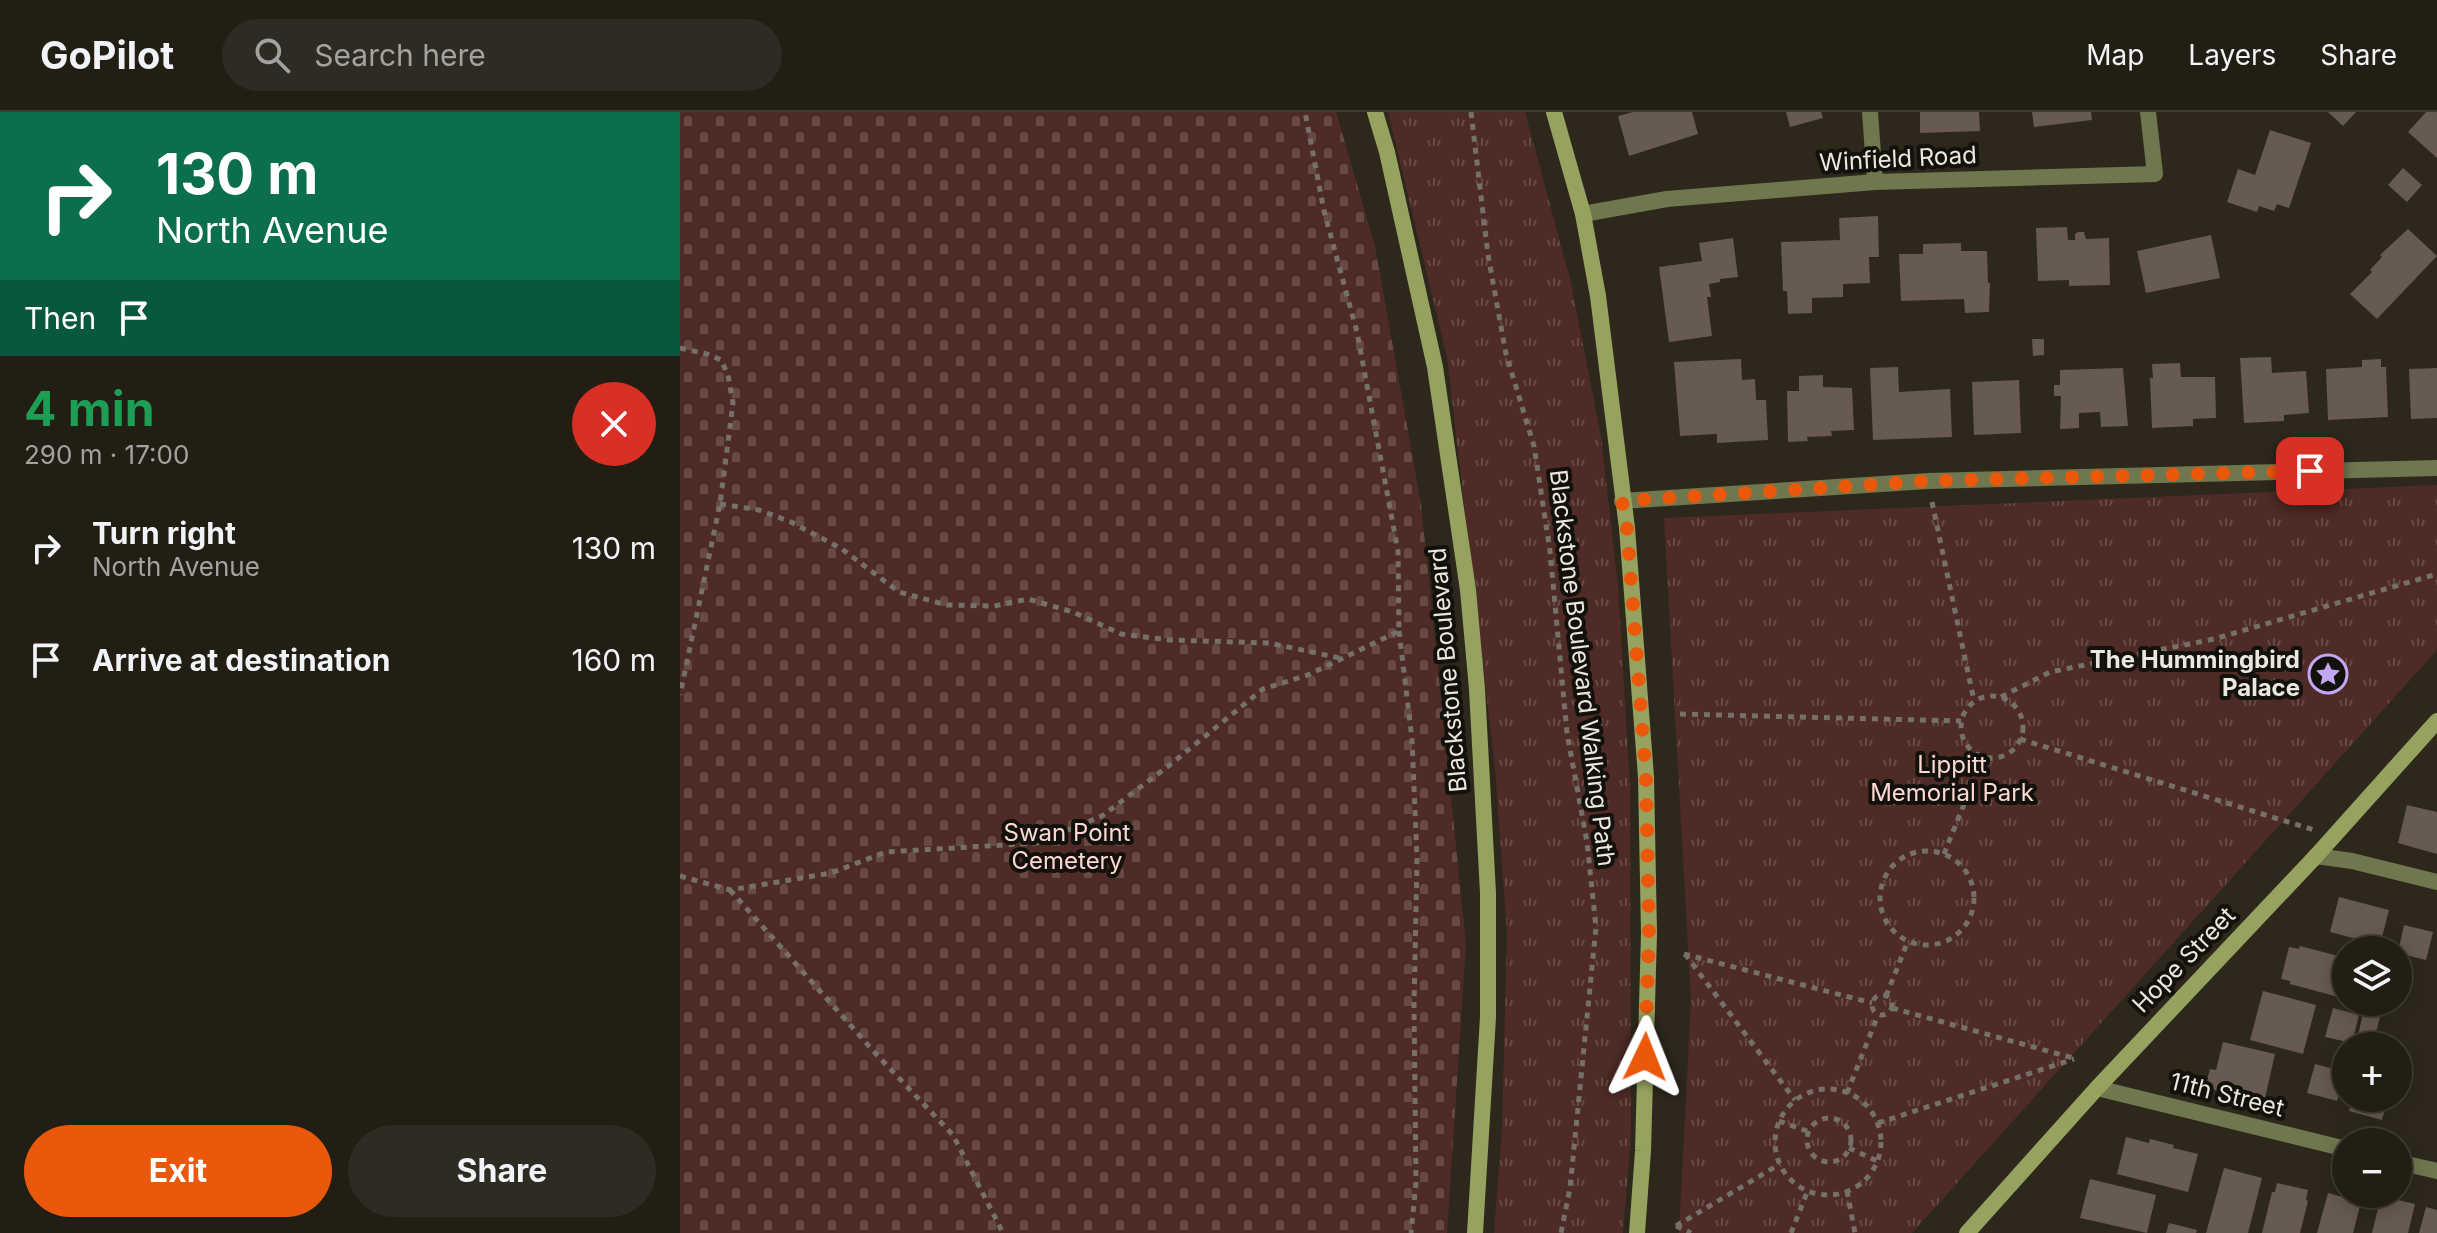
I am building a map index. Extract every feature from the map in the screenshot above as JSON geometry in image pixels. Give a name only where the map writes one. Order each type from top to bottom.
[{"type":"main road","name":"Blackstone Boulevard","points":[[1375,112],[1387,152],[1435,367],[1466,576],[1477,689],[1488,893],[1488,1017],[1475,1233]]},
{"type":"main road","points":[[1554,112],[1583,214],[1598,296],[1627,528],[1646,777],[1649,933],[1643,1151],[1637,1233]]},
{"type":"main road","name":"Hope Street","points":[[1967,1233],[2437,721]]},
{"type":"street","points":[[1870,112],[1875,182]]},
{"type":"street","name":"Winfield Road","points":[[1583,214],[1667,199],[1875,182],[2155,174],[2148,112]]},
{"type":"street","points":[[1622,501],[1928,481],[2437,468]]},
{"type":"street","points":[[2316,856],[2352,861],[2437,882]]},
{"type":"street","name":"11th Street","points":[[2097,1088],[2332,1146]]},
{"type":"street","points":[[2412,1165],[2437,1171]]},
{"type":"path","points":[[1305,112],[1324,211],[1357,332],[1398,551],[1399,631],[1412,739],[1417,859],[1414,1006],[1416,1183],[1411,1233]]},
{"type":"path","name":"Blackstone Boulevard Walking Path","points":[[1471,112],[1488,255],[1506,354],[1534,446],[1550,551],[1567,733],[1587,842],[1596,927],[1570,1188],[1561,1233]]},
{"type":"path","points":[[680,348],[721,360],[728,375],[733,403],[720,504],[680,695]]},
{"type":"path","points":[[1928,481],[1974,701]]},
{"type":"path","points":[[720,504],[759,510],[791,522],[842,549],[899,592],[947,605],[994,606],[1028,599],[1073,612],[1121,634],[1169,640],[1269,643],[1342,658]]},
{"type":"path","points":[[2001,697],[2018,709],[2023,729],[2020,739],[2008,754],[1983,757],[1964,742],[1961,731],[1963,713],[1982,696],[2001,697],[2050,672],[2214,639],[2437,574]]},
{"type":"path","points":[[680,876],[730,890],[831,873],[886,852],[1037,843],[1102,816],[1263,689],[1308,675],[1399,631]]},
{"type":"path","points":[[1680,714],[1961,721]]},
{"type":"path","points":[[2020,739],[2289,821]]},
{"type":"path","points":[[1944,854],[1983,757]]},
{"type":"path","points":[[1916,852],[1944,854],[1960,864],[1970,876],[1974,907],[1969,921],[1959,934],[1946,942],[1930,945],[1908,941],[1889,926],[1882,912],[1880,897],[1883,881],[1890,868],[1902,858],[1916,852]]},
{"type":"path","points":[[730,890],[953,1135],[1003,1233]]},
{"type":"path","points":[[1886,996],[1908,941]]},
{"type":"path","points":[[1795,1100],[1684,954],[1872,1003]]},
{"type":"path","points":[[1877,996],[1886,996],[1892,1008],[1886,1015],[1878,1015],[1872,1003],[1877,996]]},
{"type":"path","points":[[1878,1123],[2074,1059],[1892,1008]]},
{"type":"path","points":[[1847,1093],[1878,1015]]},
{"type":"path","points":[[1825,1089],[1847,1093],[1857,1097],[1878,1123],[1881,1135],[1877,1161],[1860,1184],[1847,1191],[1821,1194],[1808,1190],[1797,1184],[1780,1164],[1775,1135],[1779,1121],[1795,1100],[1809,1092],[1825,1089]]},
{"type":"path","points":[[1823,1118],[1837,1119],[1848,1128],[1849,1148],[1835,1161],[1817,1159],[1808,1150],[1807,1131],[1823,1118]]},
{"type":"path","points":[[1779,1121],[1807,1131]]},
{"type":"path","points":[[1849,1148],[1877,1161]]},
{"type":"path","points":[[1691,1233],[1676,1226],[1780,1164]]},
{"type":"path","points":[[1791,1233],[1808,1190]]},
{"type":"path","points":[[1847,1191],[1855,1233]]},
{"type":"green space","name":"Swan Point Cemetery","points":[[680,112],[1336,112],[1375,246],[1421,504],[1466,944],[1447,1233],[680,1233]]},
{"type":"green space","points":[[1388,112],[1525,112],[1571,283],[1601,437],[1618,586],[1630,788],[1631,1131],[1623,1233],[1494,1233],[1502,1129],[1507,933],[1495,768],[1447,357]]},
{"type":"green space","name":"Lippitt Memorial Park","points":[[2437,485],[2437,650],[1912,1233],[1679,1233],[1691,1001],[1664,518]]},
{"type":"building","points":[[1633,112],[1692,112],[1698,134],[1629,156],[1618,116]]},
{"type":"building","points":[[1786,112],[1821,112],[1823,118],[1790,127]]},
{"type":"building","points":[[1920,112],[1979,112],[1980,131],[1920,133]]},
{"type":"building","points":[[2032,112],[2091,112],[2092,120],[2034,127]]},
{"type":"building","points":[[2328,112],[2356,112],[2343,126]]},
{"type":"building","points":[[2426,112],[2437,112],[2437,158],[2408,132]]},
{"type":"building","points":[[2270,130],[2311,143],[2289,208],[2277,204],[2274,211],[2259,206],[2257,212],[2227,202],[2238,169],[2255,175]]},
{"type":"building","points":[[2403,168],[2422,185],[2407,202],[2388,185]]},
{"type":"building","points":[[1878,216],[1879,257],[1869,257],[1870,283],[1843,284],[1843,297],[1812,298],[1812,313],[1788,314],[1787,291],[1783,291],[1781,242],[1840,240],[1839,218]]},
{"type":"building","points":[[2067,227],[2068,240],[2075,240],[2078,232],[2084,232],[2086,239],[2109,238],[2110,285],[2069,286],[2069,280],[2038,281],[2036,228]]},
{"type":"building","points":[[2408,229],[2437,256],[2377,319],[2350,294],[2372,272],[2370,270],[2382,257],[2380,255]]},
{"type":"building","points":[[2211,235],[2220,278],[2146,293],[2137,251]]},
{"type":"building","points":[[1733,238],[1738,277],[1709,284],[1711,297],[1707,297],[1712,336],[1669,342],[1659,267],[1702,261],[1699,243]]},
{"type":"building","points":[[1961,243],[1961,251],[1987,251],[1989,312],[1965,313],[1964,299],[1901,301],[1899,254],[1923,254],[1923,244]]},
{"type":"building","points":[[2032,339],[2044,339],[2044,355],[2033,356]]},
{"type":"building","points":[[2271,357],[2272,373],[2306,371],[2309,413],[2284,415],[2284,421],[2244,423],[2240,358]]},
{"type":"building","points":[[1741,359],[1742,380],[1755,379],[1756,400],[1766,400],[1768,440],[1717,443],[1717,434],[1680,436],[1674,362]]},
{"type":"building","points":[[2381,359],[2381,367],[2386,367],[2388,417],[2328,420],[2326,369],[2362,367],[2362,360]]},
{"type":"building","points":[[2180,363],[2181,377],[2215,377],[2216,418],[2193,419],[2193,426],[2152,428],[2152,364]]},
{"type":"building","points":[[1898,367],[1899,392],[1950,389],[1952,437],[1873,440],[1870,368]]},
{"type":"building","points":[[2123,368],[2128,426],[2101,427],[2100,412],[2079,413],[2079,428],[2060,429],[2061,396],[2054,396],[2054,385],[2060,385],[2060,370]]},
{"type":"building","points":[[2437,368],[2437,418],[2411,419],[2409,369]]},
{"type":"building","points":[[1823,375],[1823,387],[1852,388],[1854,430],[1831,431],[1832,436],[1788,442],[1787,391],[1799,391],[1799,376]]},
{"type":"building","points":[[2019,380],[2021,433],[1974,435],[1972,382]]},
{"type":"building","points":[[2407,805],[2437,812],[2437,854],[2398,843]]},
{"type":"building","points":[[2339,897],[2389,910],[2382,936],[2345,936],[2330,932]]},
{"type":"building","points":[[2404,925],[2433,932],[2426,960],[2412,956],[2412,936],[2402,936]]},
{"type":"building","points":[[2300,946],[2332,954],[2332,995],[2281,979],[2289,947],[2299,949]]},
{"type":"building","points":[[2263,991],[2316,1005],[2303,1054],[2250,1040]]},
{"type":"building","points":[[2332,1012],[2332,1016],[2359,1016],[2355,1032],[2332,1032],[2332,1039],[2325,1037]]},
{"type":"building","points":[[2362,1016],[2380,1017],[2376,1032],[2359,1032]]},
{"type":"building","points":[[2223,1042],[2275,1054],[2264,1102],[2210,1089],[2211,1085],[2206,1084],[2210,1069],[2216,1070]]},
{"type":"building","points":[[2315,1064],[2332,1069],[2332,1100],[2307,1093]]},
{"type":"building","points":[[2353,1112],[2384,1112],[2382,1120]]},
{"type":"building","points":[[2126,1137],[2149,1143],[2150,1139],[2198,1154],[2188,1192],[2117,1174]]},
{"type":"building","points":[[2224,1168],[2262,1178],[2248,1233],[2206,1233]]},
{"type":"building","points":[[2090,1179],[2156,1195],[2147,1233],[2080,1218]]},
{"type":"building","points":[[2277,1183],[2308,1190],[2300,1233],[2262,1233]]},
{"type":"building","points":[[2328,1193],[2332,1194],[2332,1208],[2359,1208],[2353,1233],[2317,1233]]},
{"type":"building","points":[[2412,1203],[2415,1204],[2408,1233],[2372,1233],[2378,1208],[2412,1208]]},
{"type":"building","points":[[2426,1207],[2437,1210],[2437,1233],[2419,1233]]},
{"type":"building","points":[[2169,1223],[2197,1230],[2196,1233],[2166,1233]]},
{"type":"place","name":"The Hummingbird Palace","points":[[2328,674]]},
{"type":"route","points":[[1645,1057],[1649,933],[1646,777],[1627,528],[1622,501],[1928,481],[2310,471]]}]
